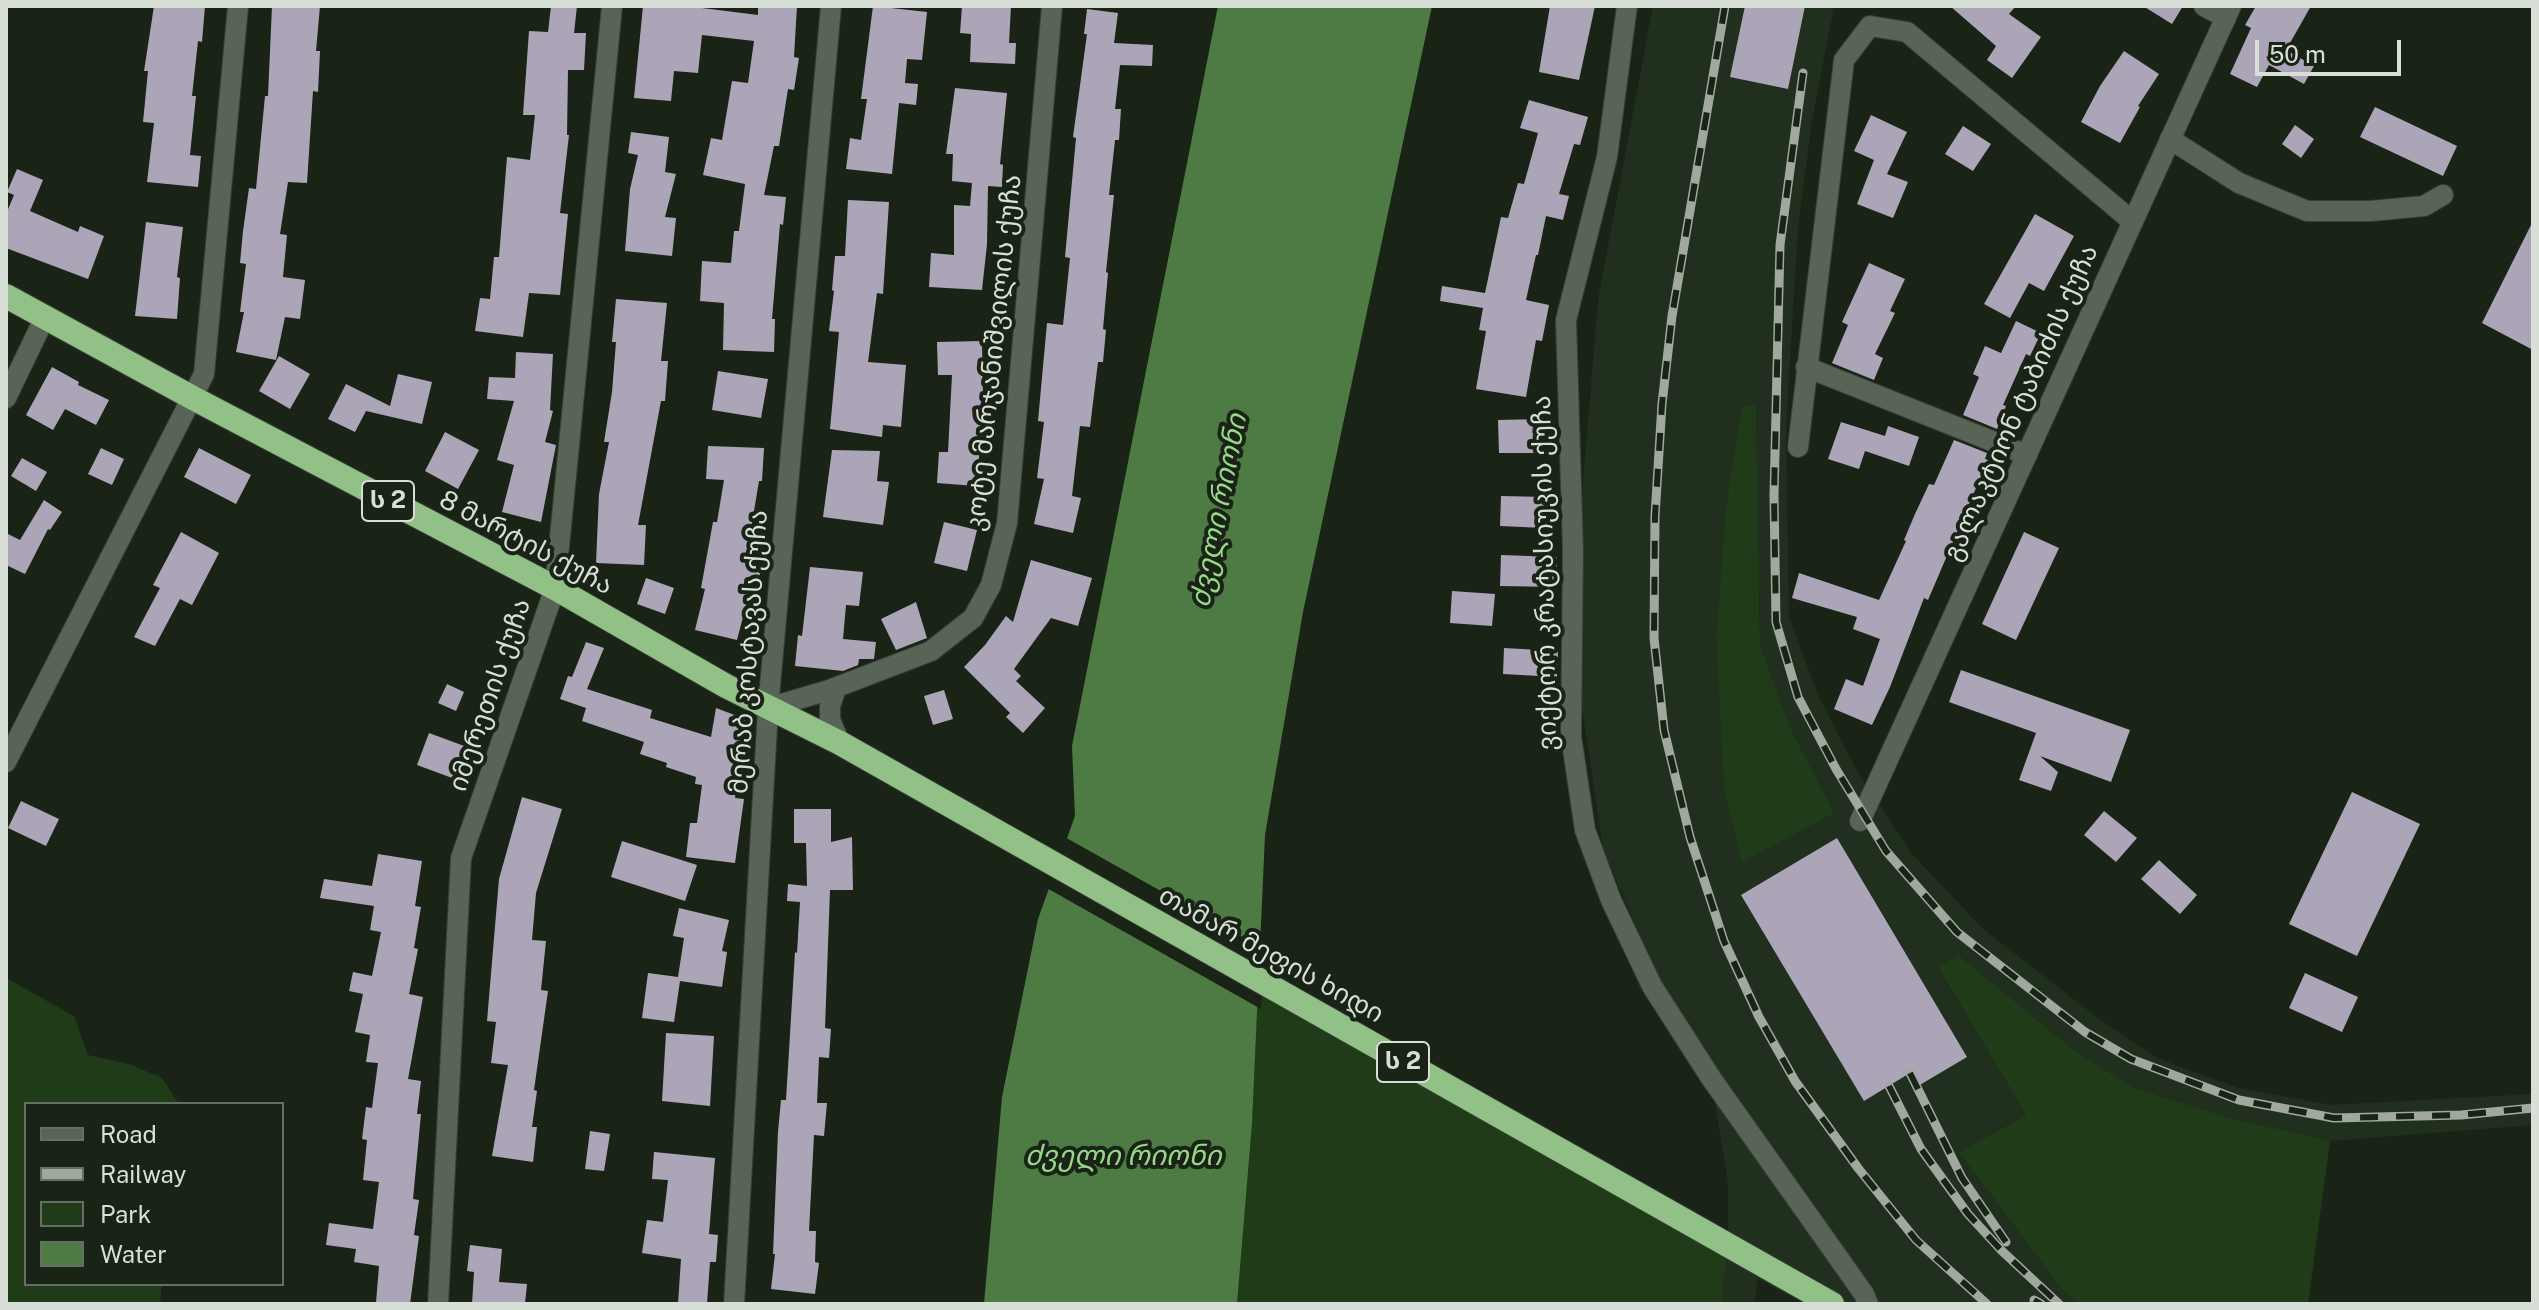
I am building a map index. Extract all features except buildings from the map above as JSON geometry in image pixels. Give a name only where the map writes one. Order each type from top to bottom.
[{"type":"highway","name":"8 მარტის ქუჩა","points":[[6,296],[555,588],[975,820]]},
{"type":"highway","name":"თამარ მეფის ხიდი","points":[[975,820],[1832,1304]]},
{"type":"street","points":[[6,762],[204,374],[238,6]]},
{"type":"street","name":"იმერეთის ქუჩა","points":[[438,1304],[461,858],[555,588],[612,6]]},
{"type":"street","name":"მერაბ კოსტავას ქუჩა","points":[[734,1304],[768,708],[831,6]]},
{"type":"street","name":"კოტე მარჯანიშვილის ქუჩა","points":[[768,708],[836,688],[931,651],[973,618],[991,585],[1007,523],[1052,6]]},
{"type":"street","name":"ვიქტორ კრატასიუკის ქუჩა","points":[[1627,6],[1607,157],[1566,320],[1573,551],[1571,736],[1585,830],[1611,900],[1652,986],[1711,1078],[1864,1294],[1868,1304]]},
{"type":"street","points":[[2204,6],[2228,12]]},
{"type":"street","name":"გალაკტიონ ტაბიძის ქუჩა","points":[[1860,821],[2228,12]]},
{"type":"street","points":[[1798,447],[1844,60],[1870,26],[1907,32],[2132,221]]},
{"type":"street","points":[[2170,139],[2239,183],[2307,211],[2371,211],[2424,206],[2443,195]]},
{"type":"street","points":[[6,398],[45,317]]},
{"type":"street","points":[[1806,367],[2027,455]]},
{"type":"street","points":[[836,688],[830,706],[830,720],[840,743]]},
{"type":"shaded area","points":[[1653,6],[1834,6],[1812,120],[1798,228],[1786,426],[1789,618],[1818,695],[1857,771],[1912,854],[1983,929],[2098,1018],[2157,1058],[2238,1088],[2331,1105],[2533,1094],[2533,1125],[2330,1141],[2227,1117],[2132,1087],[1937,967],[2026,1115],[1959,1152],[2063,1291],[2078,1304],[1881,1304],[1865,1295],[1868,1304],[1804,1304],[1758,1278],[1754,1304],[1722,1304],[1728,1183],[1711,1078],[1666,995],[1603,849],[1582,706],[1582,494],[1598,300]],"holes":[[[1756,406],[1760,645],[1791,730],[1724,789],[1716,637],[1726,506],[1742,407]]]},
{"type":"green space","points":[[1742,406],[1756,406],[1760,645],[1791,730],[1834,813],[1742,862],[1724,789],[1716,637],[1726,506]]},
{"type":"green space","points":[[1959,956],[2072,1049],[2132,1087],[2227,1117],[2330,1141],[2308,1304],[2078,1304],[2063,1291],[1959,1152],[2026,1115],[1937,966]]},
{"type":"green space","points":[[6,978],[74,1016],[88,1055],[129,1064],[162,1078],[178,1102],[24,1102],[24,1286],[162,1286],[160,1304],[6,1304]]},
{"type":"green space","points":[[1258,986],[1726,1258],[1722,1304],[1237,1304],[1252,1124]]},
{"type":"water","name":"ძველი რიონი","points":[[1218,6],[1432,6],[1303,612],[1265,835],[1252,1124],[1237,1304],[984,1304],[1002,1097],[1038,919],[1075,816],[1072,746]]},
{"type":"pier","points":[[1063,836],[1264,949],[1261,1009],[1045,887]]},
{"type":"railway","points":[[1725,6],[1672,316],[1662,404],[1655,516],[1654,638],[1664,730],[1690,837],[1724,941],[1759,1017],[1795,1081],[1858,1168],[1916,1240],[1987,1304]]},
{"type":"railway","points":[[1803,73],[1780,245],[1774,495],[1776,622],[1798,697],[1836,769],[1886,851],[1957,932],[2085,1032],[2131,1059],[2239,1100],[2334,1118],[2461,1115],[2533,1108]]},
{"type":"railway","points":[[1910,1073],[1962,1178],[2006,1242]]},
{"type":"railway","points":[[1889,1086],[1921,1149],[1968,1214],[2059,1304]]},
{"type":"railway","points":[[2034,1300],[2041,1304]]}]
